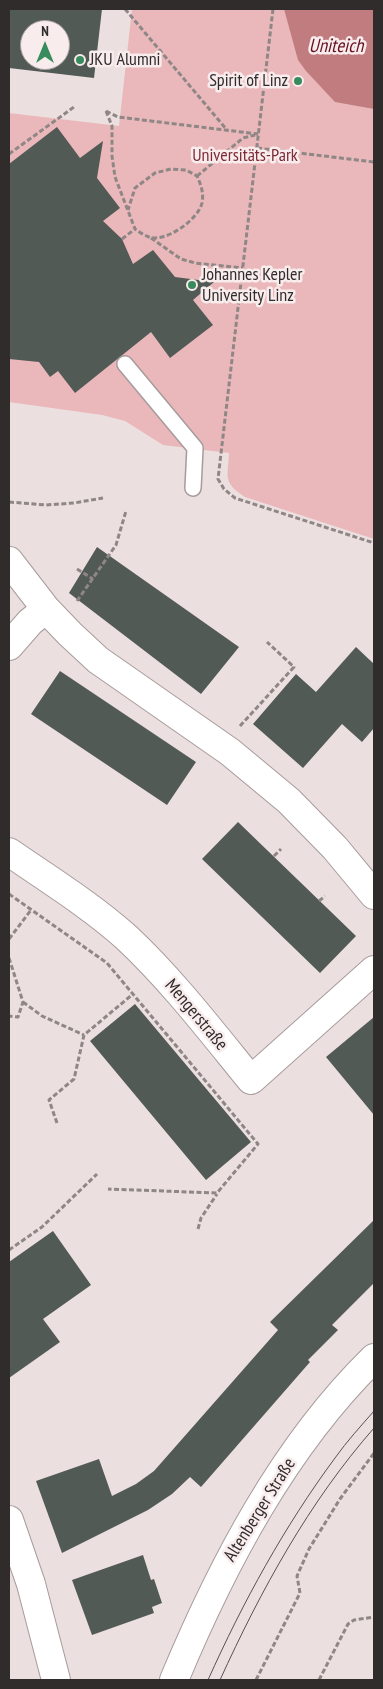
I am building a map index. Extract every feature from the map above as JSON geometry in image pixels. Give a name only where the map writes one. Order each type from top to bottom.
[{"type":"street","points":[[9,561],[46,609],[98,660],[230,752],[289,801],[335,848],[374,895]]},
{"type":"street","points":[[9,646],[30,622],[46,609]]},
{"type":"street","name":"Mengerstraße","points":[[9,852],[79,900],[125,937],[173,986],[251,1080],[374,970]]},
{"type":"street","name":"Altenberger Straße","points":[[174,1680],[212,1594],[263,1503],[306,1437],[352,1380],[374,1358]]},
{"type":"street","points":[[9,1520],[31,1584],[56,1680]]},
{"type":"lane","points":[[125,364],[195,448],[193,488]]},
{"type":"path","points":[[125,9],[226,130]]},
{"type":"path","points":[[273,9],[218,479],[224,489],[235,498],[374,543]]},
{"type":"path","points":[[9,154],[74,107]]},
{"type":"path","points":[[243,268],[195,263],[182,259],[135,229],[114,177],[112,126],[106,111],[118,117],[258,134]]},
{"type":"path","points":[[197,176],[243,138],[258,134]]},
{"type":"path","points":[[257,148],[374,162]]},
{"type":"path","points":[[128,210],[135,188],[155,172],[171,169],[186,170],[197,176],[203,191],[202,204],[194,217],[169,236],[150,238]]},
{"type":"path","points":[[122,239],[135,229]]},
{"type":"path","points":[[9,502],[46,505],[103,498]]},
{"type":"path","points":[[78,600],[116,545],[126,511]]},
{"type":"path","points":[[77,569],[93,580]]},
{"type":"path","points":[[239,727],[294,667],[267,642]]},
{"type":"path","points":[[274,856],[281,849]]},
{"type":"path","points":[[9,894],[107,963],[258,1144],[217,1194],[201,1218],[198,1230]]},
{"type":"path","points":[[319,901],[325,896]]},
{"type":"path","points":[[9,939],[31,910]]},
{"type":"path","points":[[9,958],[23,1002],[42,1016],[84,1036]]},
{"type":"path","points":[[57,1123],[49,1100],[74,1079],[84,1036],[133,994]]},
{"type":"path","points":[[9,1016],[18,1017],[23,1002]]},
{"type":"path","points":[[9,1250],[42,1227],[96,1174]]},
{"type":"path","points":[[108,1188],[217,1194]]},
{"type":"path","points":[[256,1680],[300,1593],[297,1576],[309,1549],[340,1499],[374,1453]]},
{"type":"path","points":[[319,1680],[348,1624],[354,1620],[374,1617]]},
{"type":"green space","name":"Universitäts-Park","points":[[132,9],[374,9],[374,539],[245,497],[233,487],[228,478],[229,453],[163,445],[125,421],[102,415],[9,402],[9,113],[119,126]]},
{"type":"water","name":"Uniteich","points":[[284,9],[374,9],[374,109],[335,102],[306,71],[298,60]]},
{"type":"building","points":[[9,9],[102,9],[94,78],[26,70],[70,70],[70,20],[20,20],[20,69],[9,68]]},
{"type":"building","points":[[57,127],[80,158],[103,141],[97,178],[120,208],[103,221],[122,239],[133,264],[153,250],[175,277],[214,282],[193,300],[213,325],[170,358],[151,332],[75,393],[58,371],[50,377],[39,362],[9,359],[9,164]]},
{"type":"building","points":[[97,547],[239,647],[201,694],[69,593]]},
{"type":"building","points":[[356,647],[374,664],[374,728],[362,742],[342,724],[303,768],[253,724],[296,674],[316,692]]},
{"type":"building","points":[[60,671],[196,762],[167,805],[31,714]]},
{"type":"building","points":[[238,822],[356,936],[320,973],[202,859]]},
{"type":"building","points":[[135,1004],[251,1142],[206,1180],[90,1041]]},
{"type":"building","points":[[374,1017],[374,1115],[326,1057]]},
{"type":"building","points":[[374,1220],[374,1283],[332,1325],[338,1330],[308,1360],[310,1362],[201,1487],[190,1477],[172,1494],[148,1510],[62,1553],[36,1481],[99,1459],[112,1496],[136,1484],[154,1471],[278,1330],[270,1322]]},
{"type":"building","points":[[53,1231],[91,1285],[43,1319],[60,1342],[9,1378],[9,1262]]},
{"type":"building","points":[[143,1555],[151,1580],[154,1579],[162,1603],[152,1607],[154,1613],[92,1635],[72,1580]]},
{"type":"tram line","points":[[208,1680],[235,1622],[282,1538],[316,1484],[349,1440],[374,1411]]},
{"type":"tram line","points":[[220,1680],[252,1613],[288,1548],[328,1486],[374,1428]]},
{"type":"place","name":"JKU Alumni","points":[[80,60]]},
{"type":"place","name":"Spirit of Linz","points":[[298,81]]},
{"type":"place","name":"Johannes Kepler University Linz","points":[[192,285]]}]
